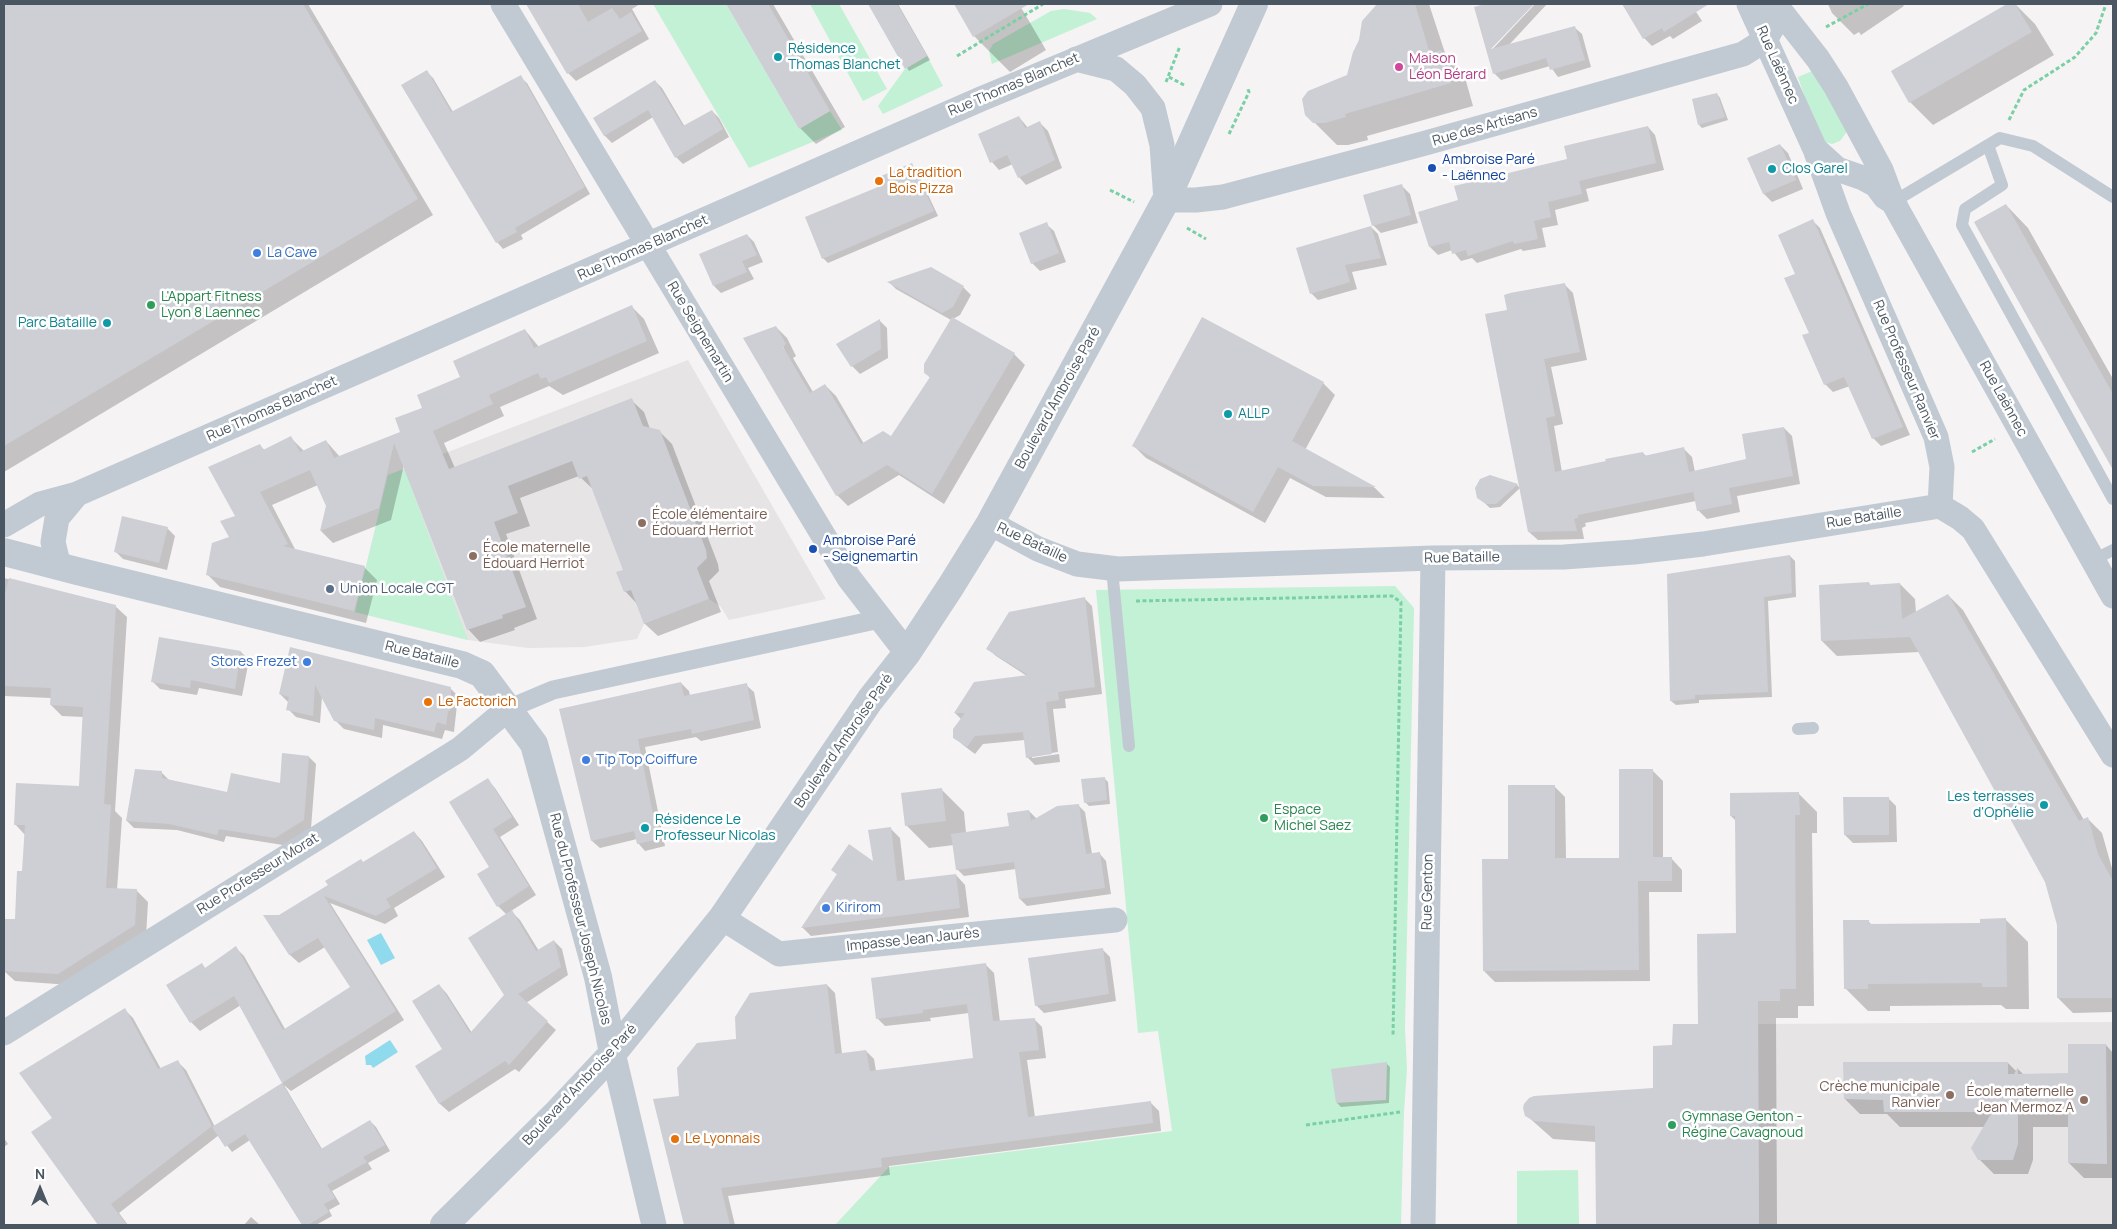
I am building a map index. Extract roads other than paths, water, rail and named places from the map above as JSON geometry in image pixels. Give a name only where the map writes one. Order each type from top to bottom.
[{"type":"street","name":"Rue Seignemartin","points":[[503,4],[845,571],[906,653]]},
{"type":"street","name":"Rue Thomas Blanchet","points":[[4,524],[40,504],[77,494],[1076,59],[1210,4]]},
{"type":"street","name":"Boulevard Ambroise Paré","points":[[444,1225],[556,1114],[613,1053],[722,918],[870,700],[906,653],[970,558],[1166,200],[1254,4]]},
{"type":"street","name":"Rue Laënnec","points":[[1749,4],[1815,149],[1837,169],[1872,174]]},
{"type":"street","name":"Rue des Artisans","points":[[1166,200],[1196,200],[1223,197],[1718,62],[1743,54],[1765,40],[1776,21],[1777,6]]},
{"type":"street","name":"Rue Laënnec","points":[[1777,6],[1818,59],[1833,82],[1872,174],[1893,202],[2103,555],[2113,596]]},
{"type":"street","points":[[1076,59],[1116,69],[1135,85],[1153,108],[1162,145],[1166,200]]},
{"type":"street","name":"Rue Professeur Ranvier","points":[[1815,149],[1830,191],[1936,437],[1942,467],[1940,506]]},
{"type":"street","points":[[1830,191],[1872,174]]},
{"type":"street","name":"Rue Thomas Blanchet","points":[[59,567],[53,549],[56,518],[77,494]]},
{"type":"street","points":[[1940,506],[1973,529],[2113,755]]},
{"type":"street","name":"Rue Bataille","points":[[990,523],[1038,548],[1077,564],[1112,569],[1432,558],[1564,557],[1644,551],[1703,544],[1940,506]]},
{"type":"street","name":"Rue Bataille","points":[[4,552],[462,665],[482,674],[508,709]]},
{"type":"street","name":"Rue Genton","points":[[1423,1225],[1432,558]]},
{"type":"street","points":[[508,709],[550,691],[880,619]]},
{"type":"street","name":"Rue Professeur Morat","points":[[4,1033],[460,749],[508,709]]},
{"type":"street","name":"Rue du Professeur Joseph Nicolas","points":[[508,709],[534,744],[598,976],[613,1053],[654,1225]]},
{"type":"street","name":"Impasse Jean Jaurès","points":[[722,918],[779,954],[1115,920]]},
{"type":"lane","points":[[1893,202],[2000,138],[2033,146],[2113,197]]},
{"type":"lane","points":[[1988,145],[2002,185],[1965,208],[1962,225],[2113,499]]},
{"type":"lane","points":[[1112,569],[1129,746]]},
{"type":"lane","points":[[1798,729],[1813,728]]},
{"type":"water","points":[[381,933],[395,958],[381,965],[367,940]]},
{"type":"water","points":[[390,1040],[398,1052],[373,1068],[371,1065],[366,1065],[365,1056]]},
{"type":"place","name":"Résidence Thomas Blanchet","points":[[778,57]]},
{"type":"place","name":"Maison Léon Bérard","points":[[1399,67]]},
{"type":"place","name":"Ambroise Paré - Laënnec","points":[[1432,168]]},
{"type":"place","name":"Clos Garel","points":[[1772,169]]},
{"type":"place","name":"La tradition Bois Pizza","points":[[879,181]]},
{"type":"place","name":"La Cave","points":[[257,253]]},
{"type":"place","name":"L'Appart Fitness Lyon 8 Laennec","points":[[151,305]]},
{"type":"place","name":"Parc Bataille","points":[[107,323]]},
{"type":"place","name":"ALLP","points":[[1228,414]]},
{"type":"place","name":"École élémentaire Édouard Herriot","points":[[642,523]]},
{"type":"place","name":"Ambroise Paré - Seignemartin","points":[[813,549]]},
{"type":"place","name":"École maternelle Édouard Herriot","points":[[473,556]]},
{"type":"place","name":"Union Locale CGT","points":[[330,589]]},
{"type":"place","name":"Stores Frezet","points":[[307,662]]},
{"type":"place","name":"Le Factorich","points":[[428,702]]},
{"type":"place","name":"Tip Top Coiffure","points":[[586,760]]},
{"type":"place","name":"Les terrasses d'Ophélie","points":[[2044,805]]},
{"type":"place","name":"Espace Michel Saez","points":[[1264,818]]},
{"type":"place","name":"Résidence Le Professeur Nicolas","points":[[645,828]]},
{"type":"place","name":"Kirirom","points":[[826,908]]},
{"type":"place","name":"Crèche municipale Ranvier","points":[[1950,1095]]},
{"type":"place","name":"École maternelle Jean Mermoz A","points":[[2084,1100]]},
{"type":"place","name":"Gymnase Genton - Régine Cavagnoud","points":[[1672,1125]]},
{"type":"place","name":"Le Lyonnais","points":[[675,1139]]}]
